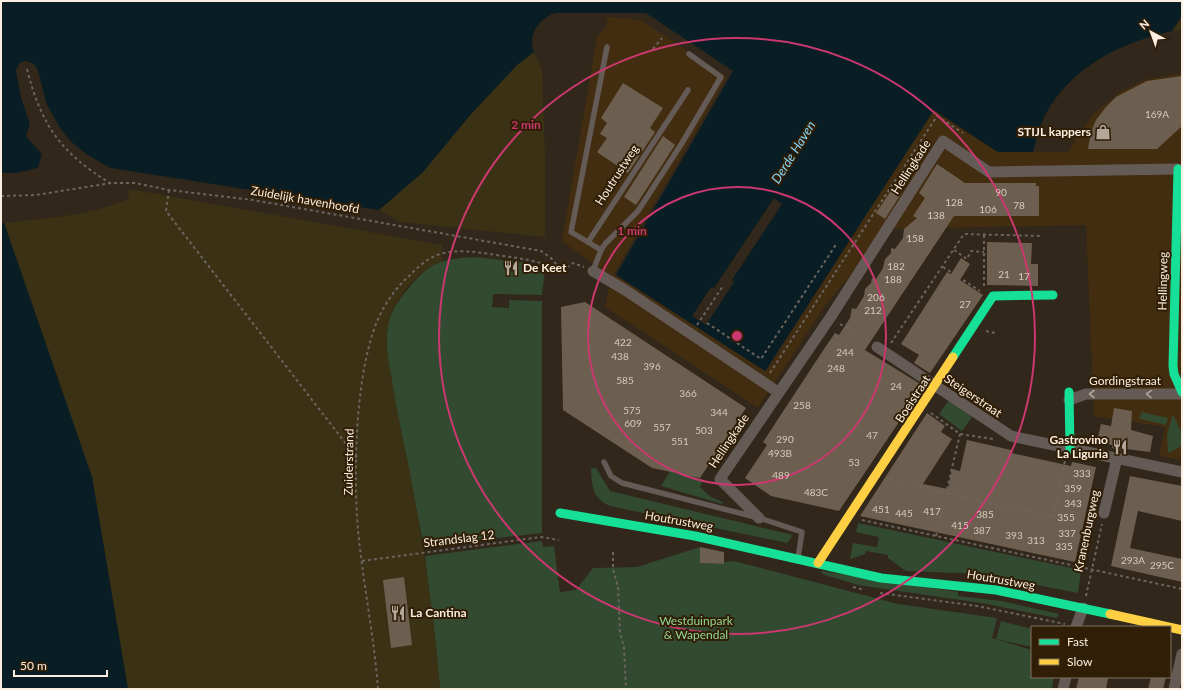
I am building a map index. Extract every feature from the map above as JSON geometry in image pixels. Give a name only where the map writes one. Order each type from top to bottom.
[{"type":"street","name":"Hellingkade","points":[[759,518],[720,479],[830,318],[943,141],[989,172],[1181,166]]},
{"type":"street","name":"Hellingweg","points":[[1181,166],[1173,366],[1174,374],[1182,393]]},
{"type":"street","points":[[593,271],[778,392]]},
{"type":"street","points":[[988,296],[1053,295]]},
{"type":"street","name":"Boeistraat","points":[[818,564],[935,386],[988,296]]},
{"type":"street","name":"Steigerstraat","points":[[881,350],[1011,436],[1070,449]]},
{"type":"street","name":"Gordingstraat","points":[[1070,449],[1069,396],[1086,394],[1182,393]]},
{"type":"street","points":[[1070,449],[1182,472]]},
{"type":"street","name":"Kranenburgweg","points":[[1104,513],[1117,458]]},
{"type":"street","name":"Houtrustweg","points":[[560,513],[695,536],[882,578],[960,585],[1083,608],[1164,626]]},
{"type":"street","points":[[1077,626],[1083,608]]},
{"type":"street","name":"Houtrustweg","points":[[1171,628],[1182,630]]},
{"type":"street","points":[[1174,689],[1182,654]]},
{"type":"street","points":[[1063,689],[1066,678]]},
{"type":"lane","points":[[601,250],[571,232],[607,47]]},
{"type":"lane","points":[[593,271],[601,250],[605,244],[638,211],[721,77],[690,54]]},
{"type":"lane","name":"Houtrustweg","points":[[588,242],[688,90]]},
{"type":"lane","points":[[604,462],[611,476],[622,483],[759,518],[802,532],[798,559]]},
{"type":"path","points":[[653,49],[662,38]]},
{"type":"path","points":[[28,68],[38,106],[53,133],[65,149],[79,162],[111,183]]},
{"type":"path","points":[[764,382],[937,116],[963,133]]},
{"type":"path","name":"Zuidelijk havenhoofd","points":[[1,196],[36,196],[111,183],[135,183],[168,190],[253,200],[541,252],[551,258],[562,271]]},
{"type":"path","points":[[168,190],[166,211],[357,459]]},
{"type":"path","points":[[830,318],[881,350],[942,267],[964,234],[1043,236]]},
{"type":"path","points":[[984,235],[988,296]]},
{"type":"path","points":[[707,323],[761,359],[837,243]]},
{"type":"path","points":[[954,250],[967,259],[971,251],[984,252]]},
{"type":"path","name":"Zuiderstrand","points":[[378,689],[358,529],[357,459],[363,380],[373,332],[380,314],[390,297],[418,267],[431,258],[451,252],[475,252],[528,260],[562,271]]},
{"type":"path","points":[[562,271],[573,262],[593,271]]},
{"type":"path","points":[[942,267],[988,296]]},
{"type":"path","points":[[691,334],[723,286]]},
{"type":"path","points":[[922,406],[960,434],[1006,441],[1011,436]]},
{"type":"path","points":[[936,536],[960,434]]},
{"type":"path","points":[[894,481],[1053,518],[1063,466]]},
{"type":"path","name":"Kranenburgweg","points":[[1083,608],[1104,513]]},
{"type":"path","points":[[850,517],[1182,589]]},
{"type":"path","name":"Strandslag 12","points":[[362,561],[541,537],[559,540]]},
{"type":"path","points":[[613,552],[613,569],[618,587],[620,633],[624,647],[626,689]]},
{"type":"path","points":[[850,586],[870,591]]},
{"type":"path","points":[[876,592],[977,606],[1077,626]]},
{"type":"shaded area","points":[[608,17],[641,20],[727,77],[614,274],[766,372],[933,110],[997,152],[1069,152],[1077,136],[1094,114],[1122,91],[1144,80],[1182,73],[1182,460],[1159,456],[1165,427],[1094,416],[1086,225],[888,229],[825,306],[758,408],[605,307],[610,283],[603,271],[562,241],[597,37],[606,27]]},
{"type":"green space","points":[[476,257],[527,263],[545,270],[542,295],[493,294],[492,307],[509,308],[509,300],[542,301],[542,533],[424,547],[390,374],[387,329],[390,317],[398,302],[423,272],[438,263],[445,261]]},
{"type":"green space","points":[[949,400],[972,417],[962,431],[939,414]]},
{"type":"green space","points":[[1141,412],[1168,418],[1166,425],[1140,419]]},
{"type":"green space","points":[[1173,414],[1182,434],[1182,446],[1168,453],[1167,435]]},
{"type":"green space","points":[[675,463],[703,481],[700,487],[711,497],[723,502],[722,504],[661,486]]},
{"type":"green space","points":[[591,468],[596,468],[610,491],[793,535],[787,543],[610,506],[604,503],[594,491]]},
{"type":"green space","points":[[858,523],[1081,570],[1078,593],[980,574],[906,571],[888,558],[888,555],[866,551],[865,554],[850,559],[853,543],[877,547],[879,537],[856,532]]},
{"type":"green space","name":"Westduinpark & Wapendal","points":[[542,541],[543,547],[554,546],[560,592],[576,590],[593,568],[637,567],[700,547],[700,563],[723,564],[724,562],[734,561],[898,604],[997,618],[992,638],[1031,650],[1031,678],[1054,678],[1052,689],[440,689],[425,556]]},
{"type":"green space","points":[[821,571],[958,592],[958,596],[1002,601],[1059,614],[1057,618],[981,603],[858,585],[825,575]]},
{"type":"green space","points":[[1001,621],[1031,629],[1031,647],[996,639]]},
{"type":"sand","points":[[1182,16],[1182,30],[1172,31]]},
{"type":"sand","points":[[534,52],[542,70],[545,152],[545,237],[400,222],[379,210],[423,172],[471,114],[517,65]]},
{"type":"sand","points":[[129,189],[442,245],[442,261],[424,271],[415,279],[395,306],[388,326],[387,338],[387,350],[397,411],[415,500],[428,580],[440,689],[128,689],[92,477],[4,223],[67,216],[113,205],[128,199]]},
{"type":"water","name":"Derde Haven","points":[[1,1],[1182,1],[1182,16],[1172,31],[1134,42],[1116,50],[1082,71],[1055,99],[1044,117],[1033,152],[998,152],[934,110],[765,371],[616,275],[733,71],[646,13],[555,13],[544,19],[539,23],[533,34],[532,46],[534,52],[517,65],[471,114],[423,172],[379,210],[110,168],[80,149],[63,133],[50,113],[34,64],[26,61],[20,63],[16,70],[21,97],[30,124],[26,136],[42,154],[38,168],[17,173],[1,173]]},
{"type":"water","points":[[1,223],[4,223],[92,477],[128,689],[1,689]]},
{"type":"pier","points":[[26,61],[34,64],[38,70],[46,103],[60,128],[71,142],[81,151],[110,168],[380,211],[109,170],[80,153],[70,144],[58,129],[44,103],[36,71],[33,65],[26,63],[21,65],[18,70],[23,97],[32,124],[28,136],[44,154],[39,169],[17,175],[1,175],[1,173],[17,173],[38,168],[42,154],[26,136],[30,124],[21,97],[16,70],[20,63]]},
{"type":"pier","points":[[774,198],[782,204],[732,280],[734,282],[706,325],[692,316],[711,287],[714,288]]},
{"type":"building","points":[[1182,76],[1182,126],[1157,149],[1088,149],[1091,132],[1096,120],[1116,97],[1147,81]]},
{"type":"building","points":[[623,83],[663,108],[650,128],[655,132],[628,173],[597,152],[607,138],[600,134],[607,123],[601,118]]},
{"type":"building","points":[[663,136],[675,145],[636,205],[624,197]]},
{"type":"building","points":[[937,164],[965,183],[1036,183],[1036,186],[1039,186],[1039,216],[954,216],[865,350],[922,385],[900,418],[901,419],[839,511],[771,496],[745,478],[767,445],[763,442],[835,333],[839,335],[850,318],[852,308],[856,309],[864,296],[865,289],[871,283],[872,278],[876,279],[883,268],[885,259],[891,253],[891,248],[895,249],[903,238],[904,229],[917,218],[913,216],[925,198],[919,193]]},
{"type":"building","points":[[892,189],[901,194],[885,219],[876,213]]},
{"type":"building","points":[[987,242],[1032,243],[1031,264],[1038,264],[1038,286],[987,285]]},
{"type":"building","points":[[961,258],[970,264],[960,280],[983,295],[930,373],[914,363],[919,355],[901,344],[947,272],[951,274]]},
{"type":"building","points":[[585,302],[746,408],[700,478],[652,468],[563,410],[561,307]]},
{"type":"building","points":[[1114,408],[1132,411],[1131,430],[1153,436],[1150,452],[1126,449],[1126,452],[1112,448],[1112,445],[1097,442],[1101,424],[1111,426]]},
{"type":"building","points":[[927,413],[945,426],[941,432],[952,439],[923,484],[948,489],[952,469],[960,471],[967,440],[1011,450],[1011,453],[1071,466],[1072,462],[1096,467],[1075,562],[860,516]]},
{"type":"building","points":[[1130,476],[1182,486],[1182,521],[1138,511],[1130,548],[1182,559],[1182,582],[1111,566]]},
{"type":"building","points":[[700,547],[724,552],[724,564],[700,563]]},
{"type":"building","name":"La Cantina","points":[[404,577],[412,645],[391,648],[383,580]]},
{"type":"building","points":[[1079,678],[1108,678],[1106,689],[1076,689]]},
{"type":"building","points":[[1151,678],[1166,678],[1163,689],[1148,689]]},
{"type":"traffic: fast","points":[[1178,169],[1173,366],[1174,374],[1182,392]]},
{"type":"traffic: fast","points":[[953,357],[993,296],[1053,295]]},
{"type":"traffic: fast","points":[[1069,392],[1070,449]]},
{"type":"traffic: fast","points":[[560,513],[695,536],[881,578],[996,590],[1110,614]]},
{"type":"traffic: slow","points":[[818,563],[953,357]]},
{"type":"traffic: slow","points":[[1110,614],[1164,626]]},
{"type":"traffic: slow","points":[[1171,628],[1182,630]]},
{"type":"place","name":"STIJL kappers","points":[[1103,132]]},
{"type":"place","name":"De Keet","points":[[511,268]]},
{"type":"place","name":"Gastrovino La Liguria","points":[[1120,447]]},
{"type":"place","name":"La Cantina","points":[[398,613]]}]
